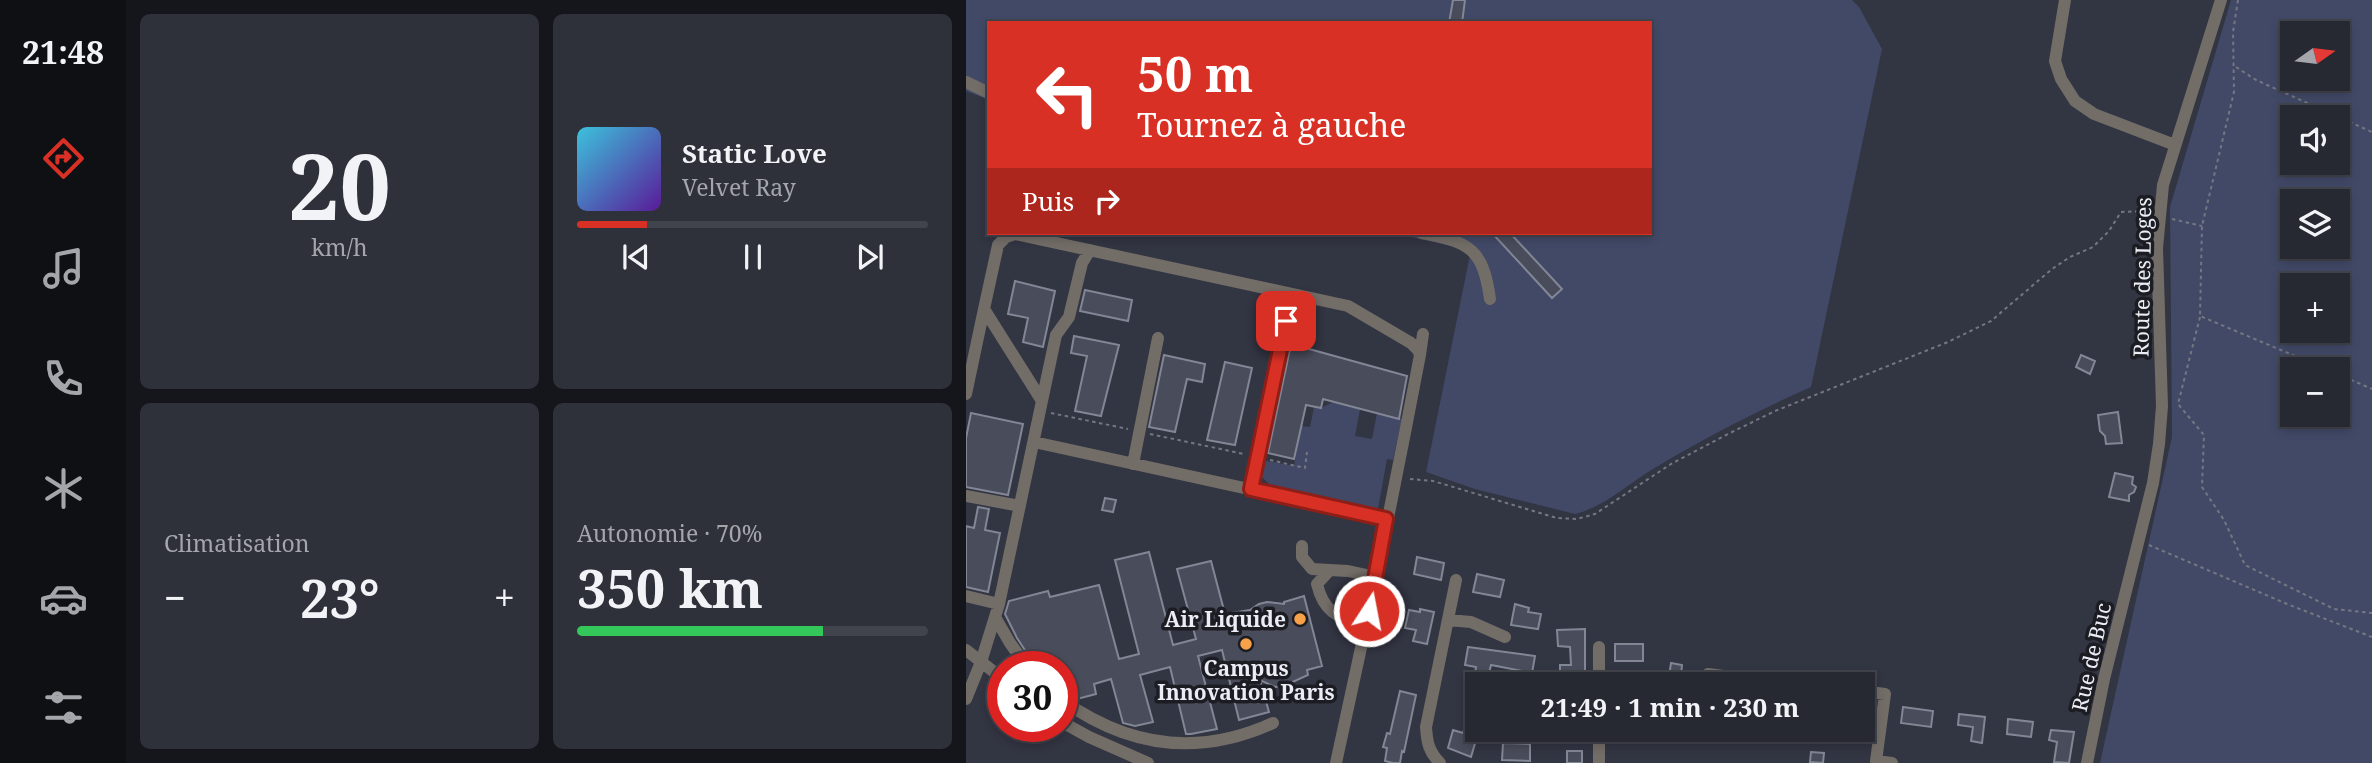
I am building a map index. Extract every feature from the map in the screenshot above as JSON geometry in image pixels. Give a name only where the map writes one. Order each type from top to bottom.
[{"type":"street","points":[[2065,0],[2055,61],[2061,79],[2075,101],[2094,114],[2175,145]]},
{"type":"street","name":"Route des Loges","points":[[2134,560],[2153,483],[2161,416],[2158,216],[2163,185],[2221,0]]},
{"type":"street","points":[[966,82],[987,92]]},
{"type":"street","points":[[966,394],[998,245],[1012,235]]},
{"type":"street","points":[[1020,235],[1348,306],[1411,343],[1420,355]]},
{"type":"street","points":[[1434,235],[1450,238],[1473,250],[1487,275],[1490,299]]},
{"type":"street","points":[[966,699],[999,604],[1056,335],[1069,317],[1082,263],[1090,250]]},
{"type":"street","points":[[1251,489],[1292,294]]},
{"type":"street","points":[[984,309],[1041,406]]},
{"type":"street","points":[[1336,763],[1376,577],[1423,334]]},
{"type":"street","points":[[1133,464],[1158,338]]},
{"type":"street","points":[[1034,442],[1386,519]]},
{"type":"street","points":[[966,496],[1020,506]]},
{"type":"street","points":[[1302,546],[1302,557],[1312,569],[1348,571],[1376,577]]},
{"type":"street","name":"Rue de Buc","points":[[2087,763],[2104,679],[2134,560]]},
{"type":"street","points":[[1329,571],[1317,584],[1320,598],[1332,613],[1366,626]]},
{"type":"street","points":[[1440,763],[1427,744],[1426,727],[1456,580]]},
{"type":"street","points":[[966,596],[999,604]]},
{"type":"street","points":[[995,617],[1016,651]]},
{"type":"street","points":[[1448,620],[1471,622],[1505,637]]},
{"type":"street","points":[[1599,648],[1599,672]]},
{"type":"street","points":[[966,650],[987,667]]},
{"type":"street","points":[[1875,693],[1885,694],[1876,761],[1892,763]]},
{"type":"street","points":[[1078,708],[1127,734],[1152,742],[1184,744],[1219,741],[1252,733],[1273,723]]},
{"type":"street","points":[[1078,731],[1132,760],[1148,763]]},
{"type":"street","points":[[1599,742],[1600,763]]},
{"type":"path","points":[[2238,0],[2233,32],[2234,92],[2202,226],[2200,316],[2178,404],[2204,435],[2202,487],[2237,544],[2245,565],[2334,609],[2372,613]]},
{"type":"path","points":[[2235,67],[2256,80],[2372,132]]},
{"type":"path","points":[[1395,478],[1433,481],[1557,518],[1577,519],[1595,514],[1671,464],[1775,411],[1948,342],[1991,321],[2052,269],[2093,247],[2109,232],[2121,212],[2146,210],[2158,216],[2202,226]]},
{"type":"path","points":[[2200,316],[2297,357]]},
{"type":"path","points":[[2350,379],[2372,389]]},
{"type":"path","points":[[1041,406],[1140,432],[1305,468],[1307,452]]},
{"type":"path","points":[[2138,542],[2154,546],[2287,604],[2372,637]]},
{"type":"shaded area","points":[[966,0],[1852,0],[1859,7],[1882,49],[1811,387],[1711,436],[1653,469],[1606,501],[1575,514],[1475,489],[1426,472],[1470,255],[1455,247],[1403,235],[1652,235],[1652,21],[987,21],[987,99],[966,91]]},
{"type":"shaded area","points":[[2231,0],[2372,0],[2372,763],[2100,763],[2172,437],[2170,207]]},
{"type":"shaded area","points":[[1333,402],[1360,409],[1355,436],[1372,439],[1377,413],[1402,419],[1393,460],[1387,459],[1378,509],[1272,487],[1262,477],[1262,460],[1294,466],[1301,426],[1310,427],[1314,407],[1321,408]]},
{"type":"building","points":[[1453,0],[1465,0],[1462,21],[1449,21]]},
{"type":"building","points":[[1494,235],[1512,235],[1562,289],[1552,298]]},
{"type":"building","points":[[1015,281],[1055,291],[1043,347],[1023,342],[1028,318],[1008,314]]},
{"type":"building","points":[[1085,290],[1132,300],[1128,321],[1080,311]]},
{"type":"building","points":[[1074,336],[1119,345],[1101,416],[1075,411],[1087,356],[1071,353]]},
{"type":"building","points":[[1291,344],[1407,376],[1399,419],[1323,399],[1321,408],[1306,405],[1294,459],[1268,453]]},
{"type":"building","points":[[1164,355],[1205,364],[1202,382],[1187,379],[1175,432],[1149,427]]},
{"type":"building","points":[[2081,355],[2095,361],[2090,374],[2076,367]]},
{"type":"building","points":[[1225,362],[1252,368],[1235,445],[1207,440]]},
{"type":"building","points":[[2118,412],[2122,443],[2106,444],[2105,436],[2100,431],[2098,415]]},
{"type":"building","points":[[971,413],[1023,424],[1008,495],[966,487],[966,438]]},
{"type":"building","points":[[2115,473],[2133,477],[2132,484],[2136,487],[2129,495],[2129,501],[2109,497]]},
{"type":"building","points":[[1105,498],[1116,500],[1113,512],[1102,510]]},
{"type":"building","points":[[978,507],[989,509],[985,530],[1000,533],[988,592],[966,587],[966,526],[974,528]]},
{"type":"building","name":"Campus Innovation Paris","points":[[1149,552],[1173,645],[1196,639],[1177,569],[1211,561],[1225,614],[1250,610],[1267,602],[1284,604],[1304,596],[1322,666],[1307,670],[1308,675],[1284,686],[1275,687],[1260,680],[1269,712],[1239,720],[1222,650],[1198,656],[1217,729],[1186,734],[1170,667],[1140,675],[1153,722],[1135,726],[1123,723],[1111,679],[1094,684],[1096,694],[1078,699],[1078,651],[1026,651],[1005,614],[1009,601],[1048,591],[1050,597],[1099,585],[1119,659],[1139,654],[1115,560]]},
{"type":"building","points":[[1417,557],[1444,563],[1441,580],[1414,574]]},
{"type":"building","points":[[1477,574],[1504,580],[1500,597],[1473,592]]},
{"type":"building","points":[[1515,604],[1529,608],[1528,612],[1541,614],[1538,629],[1511,625]]},
{"type":"building","points":[[1420,609],[1434,612],[1427,644],[1413,641],[1416,630],[1405,628],[1409,610],[1420,612]]},
{"type":"building","points":[[1585,629],[1585,672],[1560,672],[1560,665],[1571,665],[1570,647],[1558,646],[1557,630]]},
{"type":"building","points":[[1615,644],[1643,644],[1643,661],[1615,661]]},
{"type":"building","points":[[1468,647],[1535,656],[1532,672],[1491,665],[1489,672],[1475,672],[1476,667],[1465,665]]},
{"type":"building","points":[[1671,663],[1682,665],[1681,672],[1670,672]]},
{"type":"building","points":[[1400,691],[1416,695],[1404,752],[1402,751],[1400,763],[1393,763],[1385,761],[1387,748],[1383,747],[1387,733],[1390,734]]},
{"type":"building","points":[[1903,707],[1933,711],[1931,727],[1901,723]]},
{"type":"building","points":[[1959,714],[1985,717],[1982,743],[1971,741],[1973,727],[1958,725]]},
{"type":"building","points":[[2008,719],[2033,722],[2031,737],[2007,734]]},
{"type":"building","points":[[1465,726],[1465,742],[1475,742],[1471,757],[1448,748],[1453,730],[1463,733]]},
{"type":"building","points":[[2051,730],[2074,732],[2069,763],[2054,762],[2057,742],[2049,740]]},
{"type":"building","points":[[1503,743],[1530,744],[1530,761],[1502,760]]},
{"type":"building","points":[[1567,751],[1582,751],[1582,763],[1567,763]]},
{"type":"building","points":[[1811,752],[1824,753],[1823,763],[1810,762]]},
{"type":"place","name":"Air Liquide","points":[[1300,619]]},
{"type":"place","name":"Campus Innovation Paris","points":[[1246,644]]},
{"type":"route","points":[[1286,321],[1251,489],[1386,519],[1369,611]]}]
